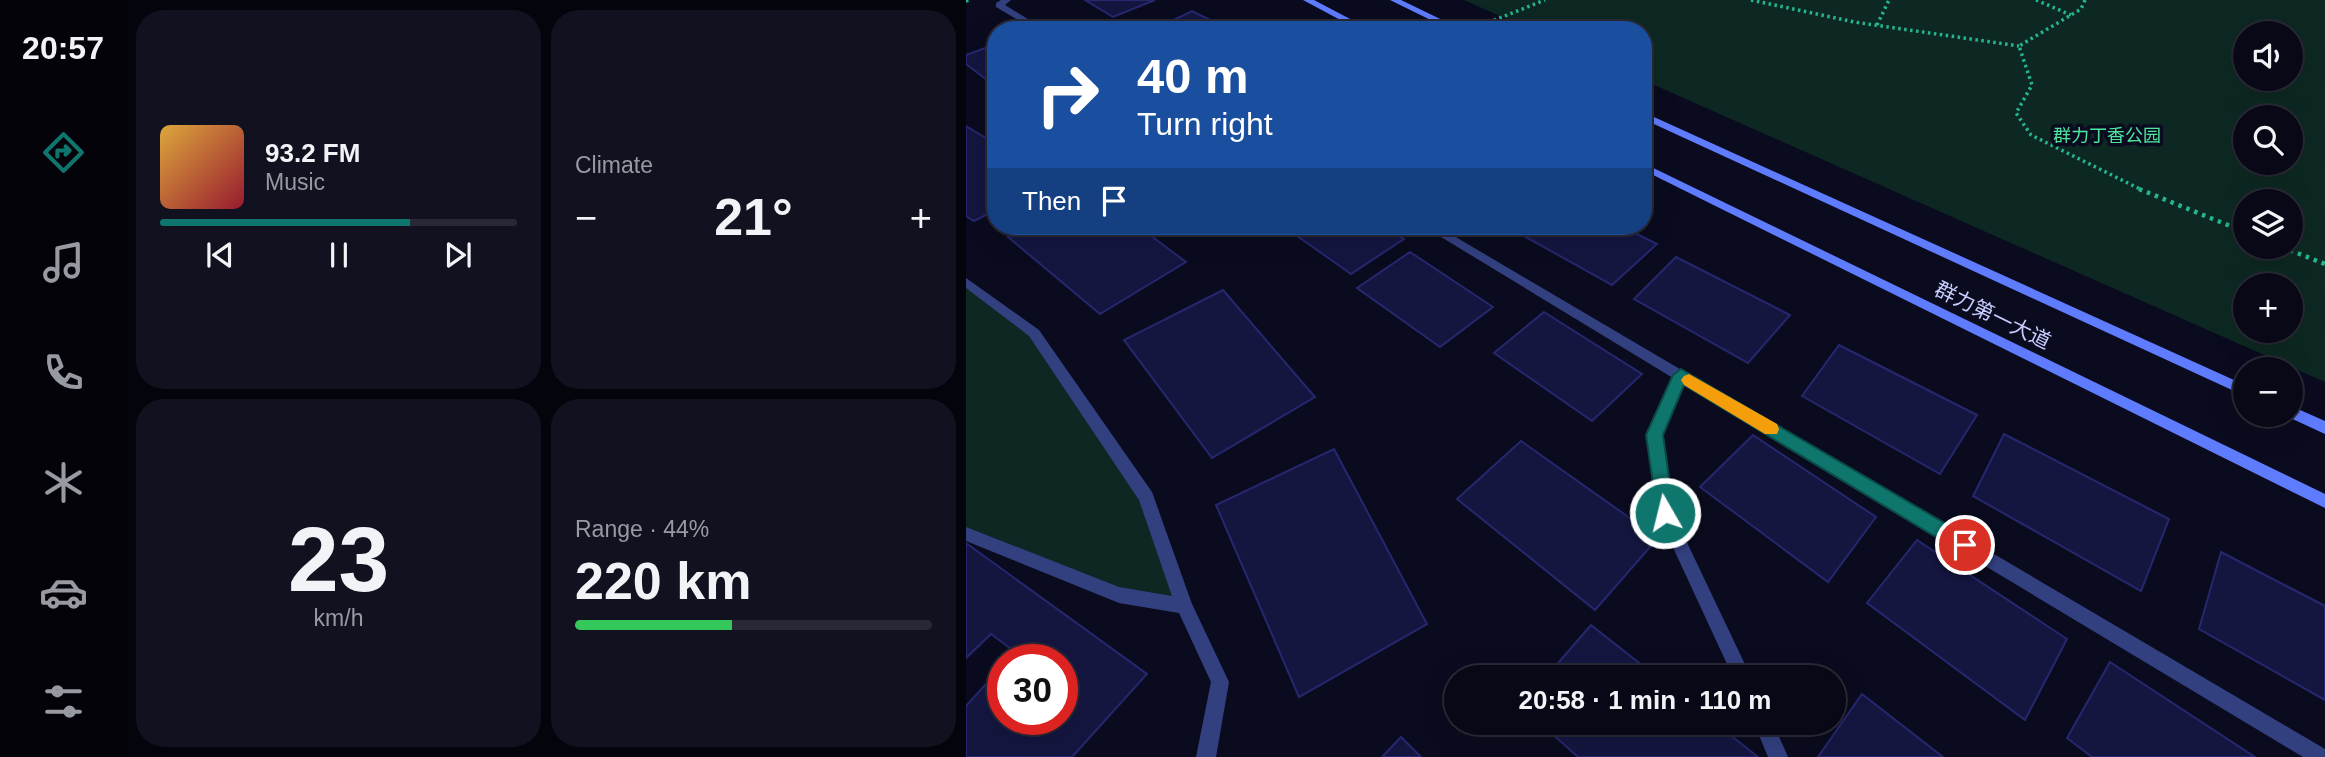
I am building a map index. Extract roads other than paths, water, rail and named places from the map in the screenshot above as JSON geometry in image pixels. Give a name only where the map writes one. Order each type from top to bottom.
[{"type":"main road","points":[[1307,0],[1349,21]]},
{"type":"main road","points":[[1394,0],[1439,21]]},
{"type":"main road","name":"群力第一大道","points":[[1652,119],[2233,385]]},
{"type":"main road","name":"群力第一大道","points":[[1652,170],[2325,502]]},
{"type":"main road","points":[[2303,418],[2325,428]]},
{"type":"street","points":[[1007,0],[999,5],[1027,21]]},
{"type":"street","points":[[1444,235],[2321,757]]},
{"type":"street","points":[[966,282],[1034,333],[1146,497],[1184,606],[1220,682],[1206,757]]},
{"type":"street","points":[[1681,375],[1654,435],[1665,513],[1736,665]]},
{"type":"street","points":[[966,534],[1119,595],[1184,606]]},
{"type":"street","points":[[1768,735],[1778,757]]},
{"type":"park label","name":"群力丁香公园","points":[[2107,136]]}]
